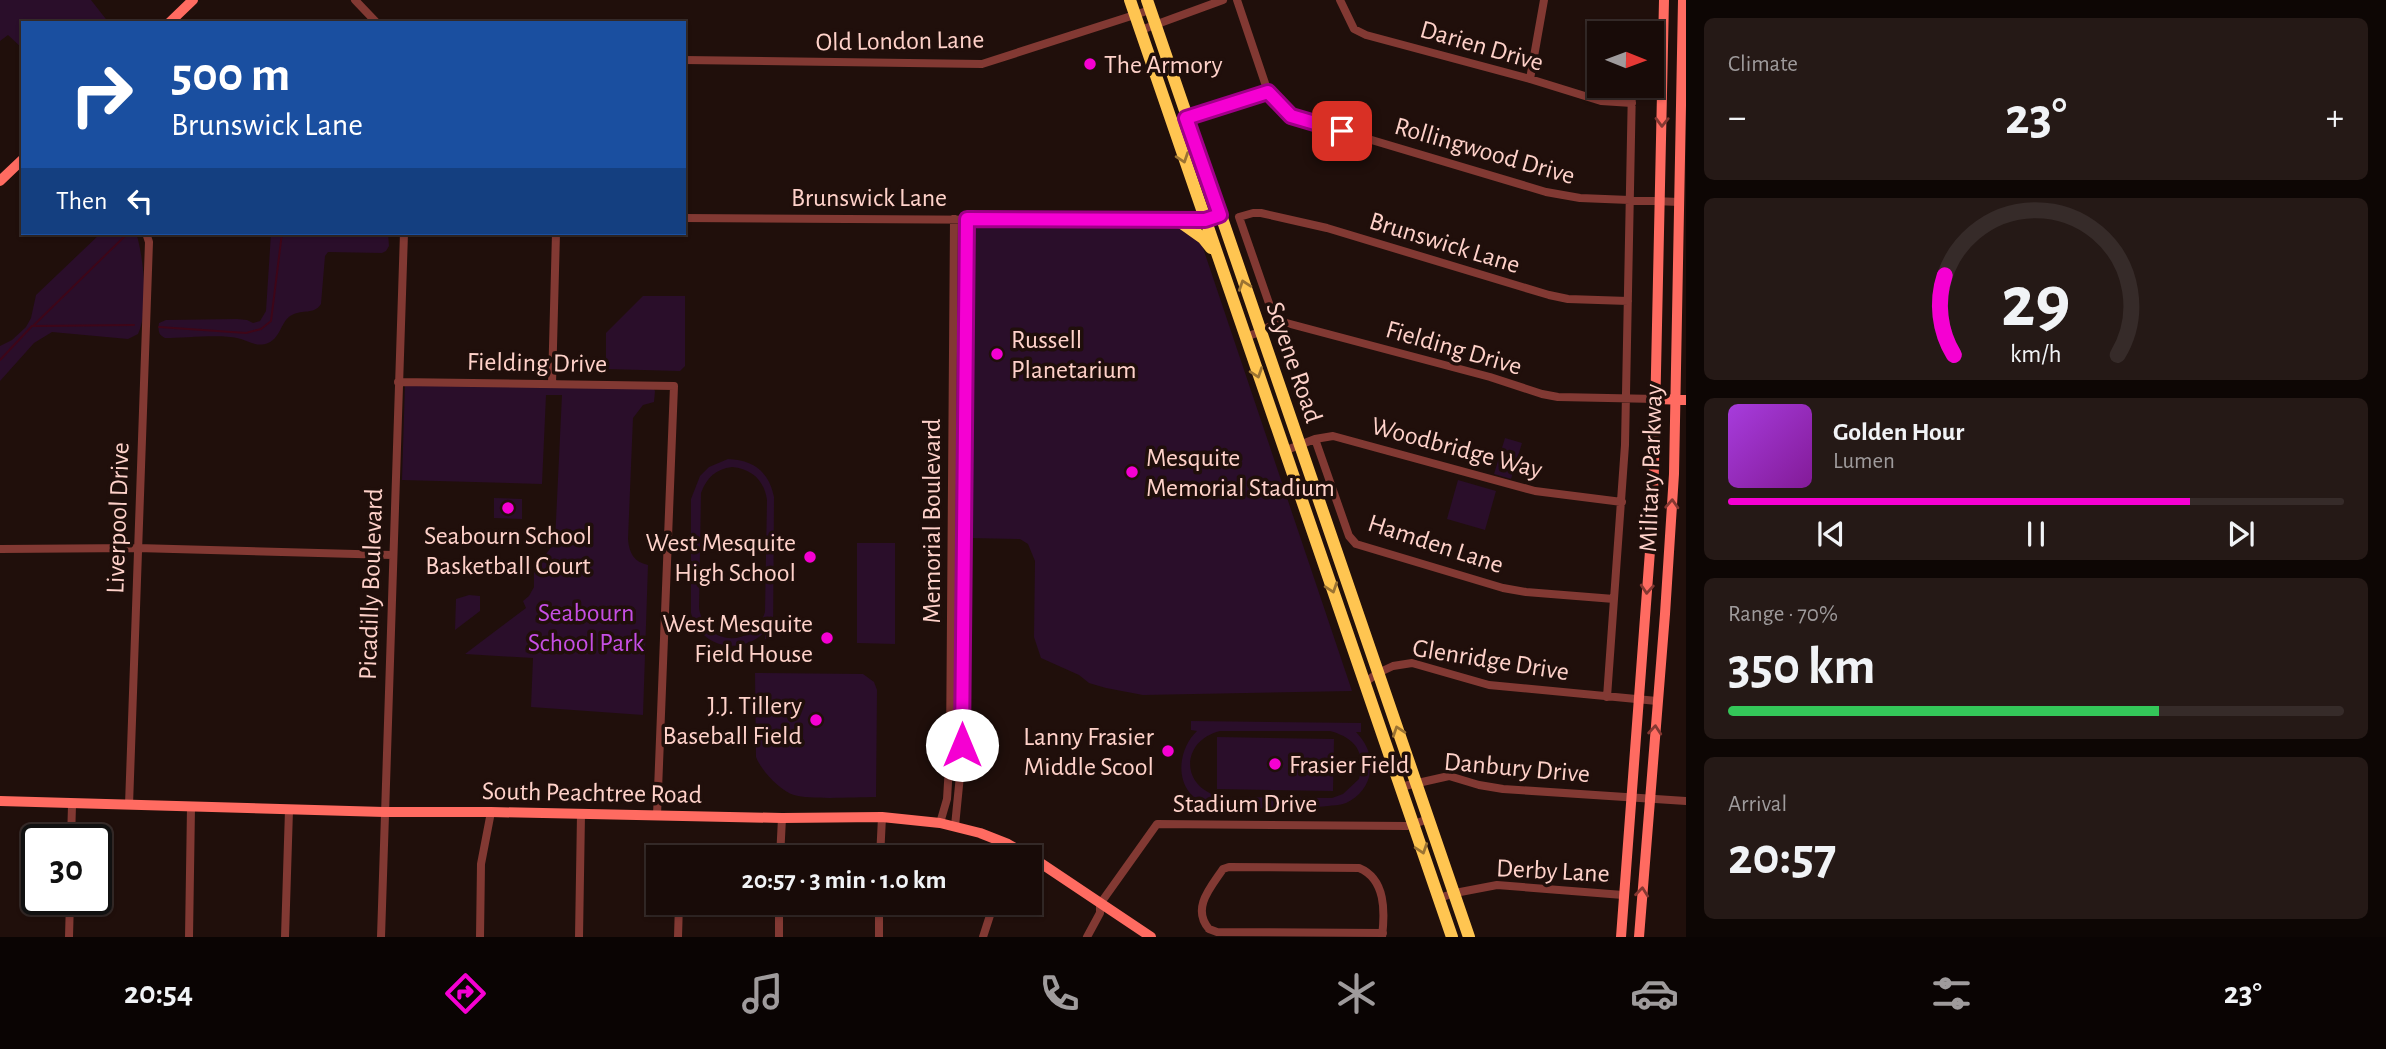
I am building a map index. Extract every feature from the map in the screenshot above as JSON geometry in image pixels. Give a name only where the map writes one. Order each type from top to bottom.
[{"type":"main road","points":[[171,21],[193,0]]},
{"type":"main road","name":"Scyene Road","points":[[1130,0],[1452,937]]},
{"type":"main road","name":"Military Parkway","points":[[1621,937],[1653,511],[1664,2]]},
{"type":"main road","name":"Military Parkway","points":[[1639,937],[1681,400],[1679,202],[1684,3]]},
{"type":"main road","name":"Scyene Road","points":[[1149,5],[1469,937]]},
{"type":"main road","points":[[0,181],[21,161]]},
{"type":"main road","points":[[1180,221],[1203,238],[1215,252]]},
{"type":"main road","points":[[1657,399],[1681,400]]},
{"type":"main road","name":"South Peachtree Road","points":[[0,801],[384,812],[882,817],[940,823],[1008,844],[1068,880],[1151,937]]},
{"type":"street","points":[[355,0],[374,21]]},
{"type":"street","points":[[1141,30],[1223,0]]},
{"type":"street","points":[[1171,123],[1268,92],[1237,0]]},
{"type":"street","name":"Darien Drive","points":[[1340,0],[1354,29],[1366,35],[1601,101],[1632,103]]},
{"type":"street","points":[[1530,79],[1544,0]]},
{"type":"street","points":[[1664,2],[1684,3]]},
{"type":"street","name":"Old London Lane","points":[[686,60],[982,64],[1136,15],[1149,5]]},
{"type":"street","name":"Rollingwood Drive","points":[[1268,92],[1291,116],[1546,192],[1580,198],[1679,202]]},
{"type":"street","name":"Military Parkway","points":[[1607,697],[1622,502],[1632,98]]},
{"type":"street","name":"Brunswick Lane","points":[[1279,321],[1271,309],[1239,217],[1261,213],[1327,228],[1549,295],[1568,299],[1628,301]]},
{"type":"street","name":"Brunswick Lane","points":[[686,218],[1180,221],[1205,220],[1220,215]]},
{"type":"street","name":"Memorial Boulevard","points":[[940,823],[947,799],[950,750],[954,219]]},
{"type":"street","name":"Memorial Boulevard","points":[[956,826],[962,745],[967,219]]},
{"type":"street","name":"Liverpool Drive","points":[[129,805],[149,242],[147,235]]},
{"type":"street","name":"Picadilly Boulevard","points":[[381,937],[404,235]]},
{"type":"street","points":[[552,384],[556,235]]},
{"type":"street","points":[[1245,337],[1279,321]]},
{"type":"street","name":"Fielding Drive","points":[[1279,321],[1542,394],[1558,397],[1657,399]]},
{"type":"street","name":"Fielding Drive","points":[[398,382],[674,386],[657,815]]},
{"type":"street","name":"Woodbridge Way","points":[[1284,451],[1315,439],[1333,436],[1535,491],[1622,502]]},
{"type":"street","name":"Hamden Lane","points":[[1315,439],[1349,536],[1356,544],[1503,588],[1614,599]]},
{"type":"street","points":[[0,549],[137,548],[392,555]]},
{"type":"street","name":"Glenridge Drive","points":[[1364,682],[1393,666],[1412,663],[1489,685],[1657,701]]},
{"type":"street","name":"Danbury Drive","points":[[1400,787],[1450,776],[1503,789],[1686,801]]},
{"type":"street","points":[[71,824],[72,805]]},
{"type":"street","points":[[190,937],[191,807]]},
{"type":"street","points":[[285,937],[289,810]]},
{"type":"street","points":[[480,937],[481,864],[491,812]]},
{"type":"street","points":[[579,937],[581,814]]},
{"type":"street","points":[[881,845],[882,817]]},
{"type":"street","points":[[781,845],[782,818]]},
{"type":"street","name":"Stadium Drive","points":[[1100,904],[1157,824],[1404,826],[1429,819]]},
{"type":"street","points":[[1229,867],[1359,868],[1368,872],[1381,894],[1385,913],[1382,935],[1217,932],[1209,929],[1201,915],[1201,905],[1223,869],[1229,867]]},
{"type":"street","name":"Derby Lane","points":[[1439,898],[1497,885],[1623,895]]},
{"type":"street","points":[[1087,937],[1100,913],[1100,904]]},
{"type":"street","points":[[68,937],[69,915]]},
{"type":"street","points":[[678,937],[679,915]]},
{"type":"street","points":[[779,915],[779,937]]},
{"type":"street","points":[[879,915],[879,937]]},
{"type":"street","points":[[984,937],[990,915]]},
{"type":"street","points":[[1204,937],[1209,929]]},
{"type":"green space","points":[[0,0],[91,0],[107,21],[21,21],[21,47],[8,35],[0,41]]},
{"type":"green space","name":"Mesquite Memorial Stadium","points":[[975,226],[1183,229],[1201,242],[1352,691],[1143,695],[1089,683],[1079,675],[1041,658],[1034,637],[1035,561],[1028,544],[1020,539],[968,538]]},
{"type":"green space","points":[[99,235],[136,235],[144,284],[143,312],[138,334],[128,339],[52,332],[34,343],[0,381],[0,346],[12,340],[26,327],[36,295]]},
{"type":"green space","points":[[271,235],[388,235],[389,246],[382,253],[328,252],[325,256],[321,304],[315,310],[288,317],[276,337],[268,343],[256,344],[230,337],[212,336],[165,338],[159,330],[159,323],[166,320],[237,319],[253,323],[260,321],[266,311]]},
{"type":"green space","points":[[643,296],[685,296],[685,366],[680,371],[606,369],[606,333]]},
{"type":"green space","name":"Seabourn School Park","points":[[405,383],[653,388],[654,402],[643,405],[633,418],[628,539],[633,556],[648,565],[643,715],[531,707],[533,658],[465,654],[526,608],[523,601],[534,587],[534,570],[555,542],[562,395],[546,395],[542,484],[402,480]]},
{"type":"green space","points":[[1505,438],[1522,443],[1511,479],[1494,474]]},
{"type":"green space","points":[[728,459],[745,462],[759,469],[772,488],[773,639],[765,639],[765,632],[744,644],[722,645],[703,634],[691,613],[691,499],[700,476],[709,467]],"holes":[[[732,467],[745,470],[756,477],[767,500],[765,612],[751,632],[730,638],[710,630],[703,621],[699,608],[701,493],[709,478]]]},
{"type":"green space","points":[[1458,480],[1496,491],[1485,530],[1447,519]]},
{"type":"green space","name":"Seabourn School Basketball Court","points":[[494,498],[522,499],[522,519],[494,518]]},
{"type":"green space","points":[[857,543],[895,543],[895,644],[857,643]]},
{"type":"green space","points":[[469,595],[480,596],[480,611],[455,630],[456,599]]},
{"type":"green space","name":"J.J. Tillery Baseball Field","points":[[755,673],[863,674],[874,682],[877,690],[876,797],[802,797],[789,793],[772,779],[756,757]]},
{"type":"green space","points":[[1191,721],[1361,723],[1361,732],[1356,732],[1366,745],[1369,755],[1369,776],[1359,794],[1346,803],[1337,805],[1255,808],[1208,805],[1197,800],[1184,782],[1182,761],[1190,740],[1197,731],[1191,730]],"holes":[[[1220,731],[1330,731],[1352,742],[1360,754],[1361,762],[1359,779],[1343,794],[1332,798],[1221,797],[1208,792],[1192,775],[1190,764],[1198,744],[1207,736]]]},
{"type":"green space","name":"Frasier Field","points":[[1217,737],[1334,739],[1333,791],[1217,789]]},
{"type":"waterway","points":[[34,325],[126,235]]},
{"type":"waterway","points":[[159,327],[246,333],[261,329],[271,321],[282,235]]},
{"type":"waterway","points":[[0,360],[32,326],[134,325]]},
{"type":"place","name":"The Armory","points":[[1090,64]]},
{"type":"place","name":"Russell Planetarium","points":[[997,354]]},
{"type":"place","name":"Mesquite Memorial Stadium","points":[[1132,472]]},
{"type":"place","name":"Seabourn School Basketball Court","points":[[508,508]]},
{"type":"place","name":"West Mesquite High School","points":[[810,557]]},
{"type":"place","name":"West Mesquite Field House","points":[[827,638]]},
{"type":"place","name":"J.J. Tillery Baseball Field","points":[[816,720]]},
{"type":"place","name":"Lanny Frasier Middle Scool","points":[[1168,751]]},
{"type":"place","name":"Frasier Field","points":[[1275,764]]},
{"type":"route","points":[[962,745],[967,219],[1205,220],[1220,215],[1186,118],[1268,92],[1291,116],[1342,131]]}]
